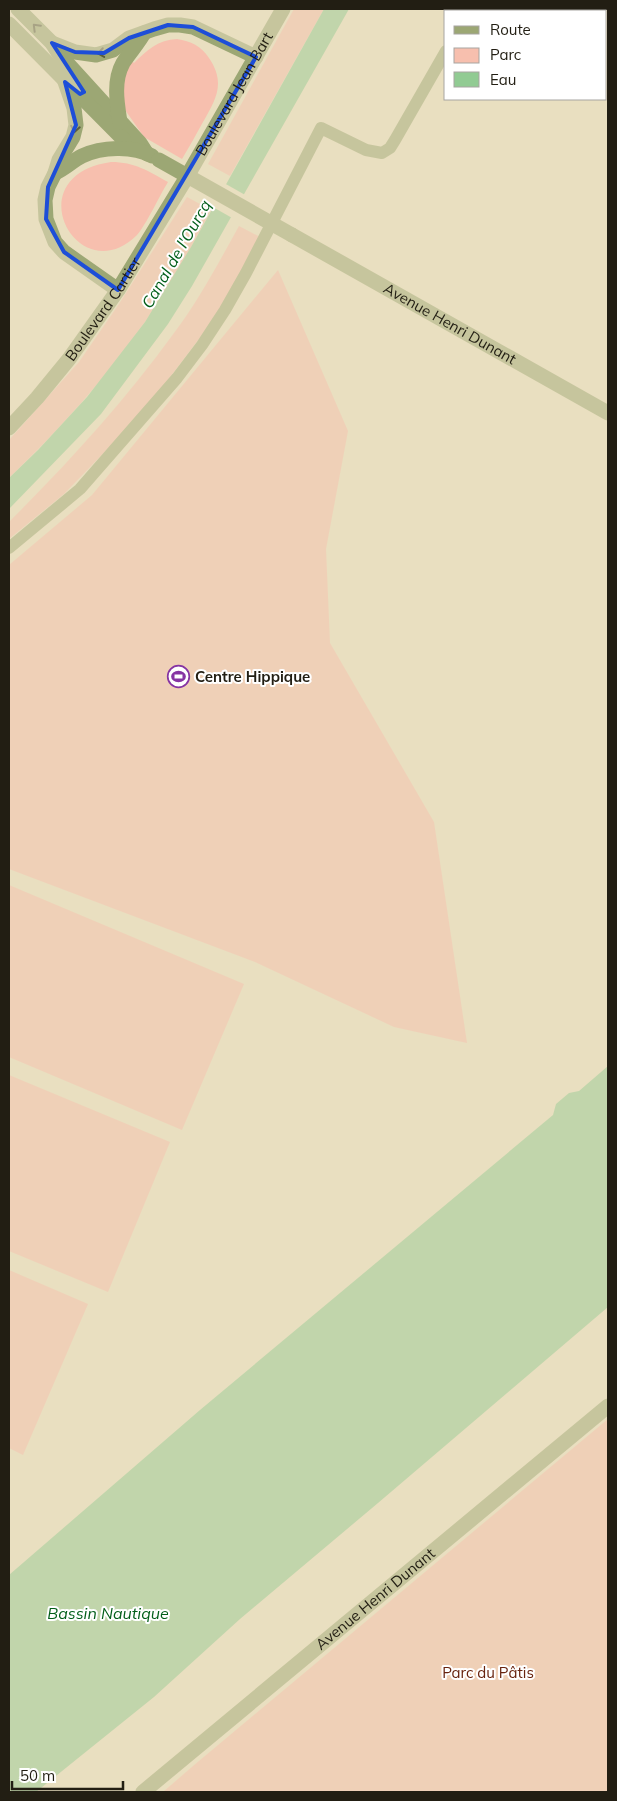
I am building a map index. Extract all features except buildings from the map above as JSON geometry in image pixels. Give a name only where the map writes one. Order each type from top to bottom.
[{"type":"street","points":[[18,9],[52,43],[59,54],[140,143],[146,155]]},
{"type":"street","name":"Boulevard Jean Bart","points":[[185,180],[283,9]]},
{"type":"street","points":[[9,24],[65,82],[146,155]]},
{"type":"street","points":[[52,43],[75,52],[96,55],[113,50],[129,38],[168,25],[187,26],[256,57]]},
{"type":"street","points":[[120,122],[117,95],[119,74],[123,64],[144,33]]},
{"type":"street","points":[[9,548],[80,489],[176,378],[225,310],[321,128],[366,150],[382,152],[390,148],[444,54]]},
{"type":"street","points":[[65,82],[74,108],[76,125],[74,137],[59,160],[48,186],[45,200],[46,219],[55,242],[78,262],[118,290]]},
{"type":"street","points":[[55,173],[68,167],[74,160],[84,155],[101,150],[146,155]]},
{"type":"street","name":"Avenue Henri Dunant","points":[[146,155],[608,413]]},
{"type":"street","name":"Boulevard Cartier","points":[[9,428],[69,359],[118,290],[185,180]]},
{"type":"street","name":"Avenue Henri Dunant","points":[[143,1792],[608,1406]]},
{"type":"highlighted area","points":[[168,25],[193,27],[256,57],[118,290],[64,252],[46,219],[48,187],[76,125],[65,82],[80,94],[84,92],[52,43],[75,52],[104,53],[129,38]]},
{"type":"green space","points":[[294,9],[324,9],[230,176],[208,164]]},
{"type":"green space","points":[[177,39],[187,41],[203,50],[214,67],[218,83],[212,106],[182,159],[144,137],[123,107],[124,76],[131,60],[134,63],[153,46],[164,41]]},
{"type":"green space","points":[[111,162],[134,165],[168,182],[137,235],[115,249],[95,250],[78,241],[66,226],[61,207],[66,187],[82,172]]},
{"type":"green space","points":[[187,197],[211,210],[163,295],[130,343],[98,384],[9,478],[9,440],[79,362],[119,304]]},
{"type":"green space","points":[[239,226],[260,237],[217,315],[146,409],[64,494],[9,539],[9,522],[95,431],[136,383],[174,333],[200,294]]},
{"type":"green space","name":"Centre Hippique","points":[[278,270],[348,431],[326,549],[330,643],[434,822],[467,1043],[394,1027],[255,962],[9,869],[9,565],[92,495]]},
{"type":"green space","points":[[9,885],[244,984],[182,1130],[9,1057]]},
{"type":"green space","points":[[9,1075],[170,1142],[108,1292],[9,1251]]},
{"type":"green space","points":[[9,1270],[88,1304],[23,1455],[9,1448]]},
{"type":"green space","name":"Parc du Pâtis","points":[[608,1419],[608,1792],[163,1792],[193,1766]]},
{"type":"water","points":[[324,9],[349,9],[192,286],[168,324],[101,414],[9,509],[9,478],[87,397],[145,322],[191,247]]},
{"type":"water","name":"Bassin Nautique","points":[[608,1066],[608,1307],[240,1619],[154,1697],[36,1792],[9,1792],[9,1575],[200,1410],[553,1115],[556,1104],[569,1093],[579,1091]]},
{"type":"pier","points":[[224,183],[247,196],[234,219],[211,206]]},
{"type":"place","name":"Centre Hippique","points":[[179,677]]},
{"type":"water label","name":"Canal de l'Ourcq","points":[[176,254]]}]
